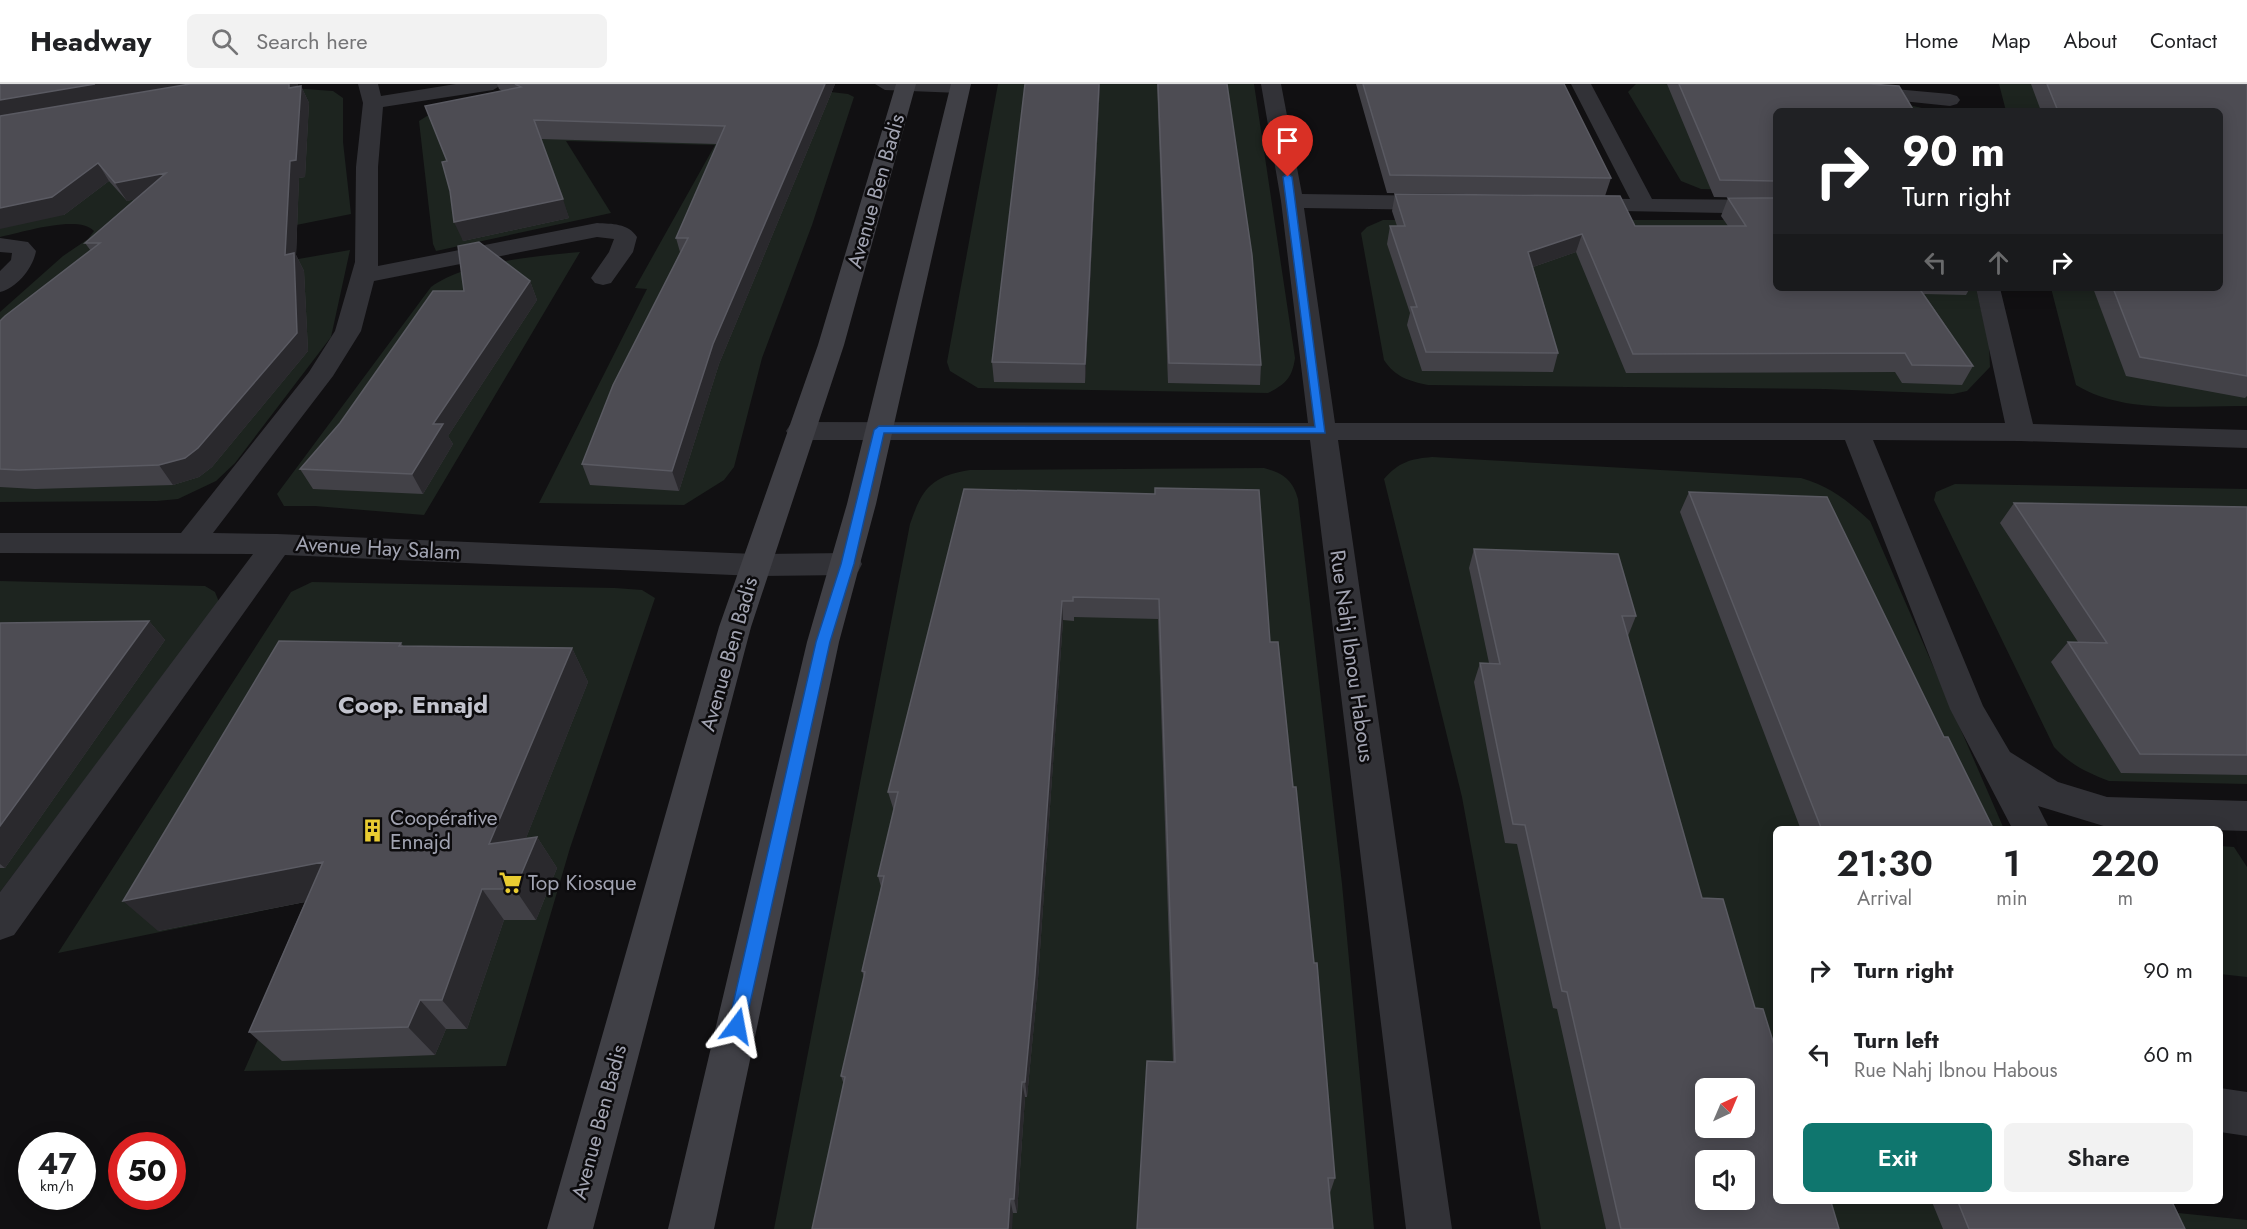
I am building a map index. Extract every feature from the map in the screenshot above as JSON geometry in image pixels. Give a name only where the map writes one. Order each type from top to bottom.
[{"type":"main road","name":"Avenue Ben Badis","points":[[570,1229],[735,627],[831,345],[899,84]]},
{"type":"main road","points":[[691,1229],[823,642],[847,564],[894,356],[960,85]]},
{"type":"street","points":[[188,545],[320,376],[348,331],[367,262],[367,167],[371,94],[493,84]]},
{"type":"street","points":[[899,84],[960,85]]},
{"type":"street","name":"Rue Nahj Ibnou Habous","points":[[1271,84],[1292,201],[1321,431],[1430,1229]]},
{"type":"street","points":[[1581,84],[1645,206]]},
{"type":"street","points":[[1844,91],[1951,98]]},
{"type":"street","points":[[1292,201],[1454,204]]},
{"type":"street","points":[[1556,205],[1773,207]]},
{"type":"street","points":[[363,276],[597,230],[616,231],[627,237],[621,252],[603,278]]},
{"type":"street","points":[[0,245],[20,247],[24,251],[22,262],[0,285]]},
{"type":"street","points":[[1989,291],[2021,432]]},
{"type":"street","points":[[800,431],[2021,432],[2247,439]]},
{"type":"street","points":[[1856,433],[1967,709],[2030,826]]},
{"type":"street","name":"Avenue Hay Salam","points":[[0,543],[277,544],[755,565],[847,564]]},
{"type":"street","points":[[0,922],[277,544]]},
{"type":"street","points":[[1997,762],[2047,794],[2108,812],[2245,819]]},
{"type":"street","points":[[2223,1110],[2247,1114]]},
{"type":"shaded area","points":[[552,84],[831,92],[854,97],[812,225],[762,358],[734,467],[724,480],[684,505],[539,503],[647,289],[635,288],[715,145],[566,141],[611,213],[436,251],[433,244],[419,121],[435,111]]},
{"type":"shaded area","points":[[998,84],[1254,84],[1295,358],[1292,371],[1284,383],[1268,393],[978,388],[950,371],[947,362]]},
{"type":"shaded area","points":[[1636,84],[1670,84],[1922,108],[1773,108],[1773,191],[1701,189],[1681,181],[1628,92]]},
{"type":"shaded area","points":[[1999,84],[2247,84],[2247,406],[2137,405],[2116,401],[2076,385],[2052,291],[2223,291],[2223,108],[2005,108]]},
{"type":"shaded area","points":[[305,89],[333,91],[343,98],[343,142],[351,214],[216,241],[206,275],[350,250],[331,337],[235,463],[216,481],[178,499],[0,502],[0,312],[63,256],[88,239],[94,231],[86,226],[63,224],[0,237],[0,141]]},
{"type":"shaded area","points":[[1383,220],[1773,220],[1773,291],[1977,291],[1989,344],[1990,367],[1967,391],[1953,394],[1825,389],[1428,385],[1409,380],[1398,374],[1384,360],[1361,233],[1367,227]]},
{"type":"shaded area","points":[[580,252],[424,515],[315,506],[284,506],[277,494],[431,287],[445,278],[482,266],[523,258]]},
{"type":"shaded area","points":[[1432,457],[1801,478],[1821,485],[1838,495],[1870,521],[2003,826],[1773,826],[1773,1204],[2174,1204],[2178,1213],[2247,1220],[2247,1229],[1541,1229],[1462,797],[1384,479],[1400,465],[1411,460]]},
{"type":"shaded area","points":[[1264,468],[1286,478],[1298,499],[1342,884],[1374,1229],[774,1229],[910,524],[924,493],[937,480],[970,470]]},
{"type":"shaded area","points":[[1955,484],[2247,489],[2247,784],[2109,781],[2079,767],[2054,747],[1934,500],[1936,492]]},
{"type":"shaded area","points":[[0,581],[205,586],[215,592],[219,602],[0,892]]},
{"type":"shaded area","points":[[312,582],[615,588],[642,590],[655,598],[570,848],[506,1066],[244,1071],[320,899],[58,953],[291,592]]},
{"type":"shaded area","points":[[2223,846],[2234,847],[2247,867],[2247,977],[2223,974]]},
{"type":"building","points":[[0,84],[95,84],[0,100]]},
{"type":"building","points":[[190,84],[289,84],[289,88],[301,86],[296,160],[290,161],[285,255],[294,253],[297,333],[198,448],[185,458],[159,465],[0,469],[0,321],[100,243],[85,243],[166,173],[115,183],[98,163],[52,197],[0,208],[0,116]]},
{"type":"building","points":[[515,84],[825,84],[713,344],[672,471],[582,464],[613,385],[688,238],[676,238],[725,126],[534,120],[563,199],[454,222],[450,191],[442,162],[447,161],[425,106],[521,87]]},
{"type":"building","points":[[1025,84],[1099,84],[1085,364],[992,362]]},
{"type":"building","points":[[1158,84],[1227,84],[1252,255],[1261,365],[1169,363]]},
{"type":"building","points":[[1363,84],[1564,84],[1611,178],[1390,175]]},
{"type":"building","points":[[1679,84],[1899,86],[1912,108],[1773,108],[1773,181],[1720,180]]},
{"type":"building","points":[[2047,84],[2247,84],[2247,376],[2140,357],[2114,291],[2223,291],[2223,108],[2057,108]]},
{"type":"building","points":[[1395,194],[1620,196],[1635,226],[1746,226],[1728,198],[1773,198],[1773,291],[1921,291],[1973,366],[1912,365],[1905,353],[1633,354],[1582,234],[1528,252],[1558,353],[1426,352],[1411,307],[1417,307],[1390,226],[1405,226]]},
{"type":"building","points":[[479,242],[530,281],[433,424],[443,424],[412,474],[300,469],[340,423],[433,291],[464,291],[458,246]]},
{"type":"building","points":[[1155,488],[1259,490],[1270,642],[1278,642],[1314,963],[1317,963],[1335,1178],[1328,1178],[1333,1229],[1137,1229],[1147,1061],[1175,1062],[1159,599],[1073,597],[1073,601],[1062,601],[1035,975],[1025,1082],[1022,1082],[1014,1199],[1010,1199],[1008,1229],[812,1229],[845,1077],[841,1076],[865,972],[862,971],[884,876],[878,876],[898,792],[888,792],[964,489],[1155,494]]},
{"type":"building","points":[[1689,492],[1827,497],[1944,737],[1948,737],[1992,826],[1820,826]]},
{"type":"building","points":[[2014,503],[2247,507],[2247,755],[2140,754],[2068,642],[2107,643]]},
{"type":"building","points":[[1474,549],[1618,554],[1636,616],[1622,616],[1702,898],[1723,899],[1755,1008],[1763,1009],[1773,1041],[1773,1204],[1832,1204],[1839,1229],[1621,1229],[1567,992],[1562,991],[1525,825],[1513,824],[1480,663],[1500,664]]},
{"type":"building","points":[[149,621],[0,826],[0,623]]},
{"type":"building","points":[[279,641],[401,643],[399,646],[572,648],[489,844],[537,837],[515,889],[482,889],[442,1000],[420,1000],[408,1027],[249,1032],[323,862],[123,901]]},
{"type":"building","points":[[1959,1204],[2173,1204],[2185,1229],[1969,1229]]},
{"type":"place","name":"Coopérative Ennajd","points":[[372,830]]},
{"type":"place","name":"Top Kiosque","points":[[510,883]]},
{"type":"district","name":"Coop. Ennajd","points":[[413,705]]},
{"type":"route","points":[[737,1026],[823,642],[847,564],[879,430],[1321,431],[1288,177]]}]
